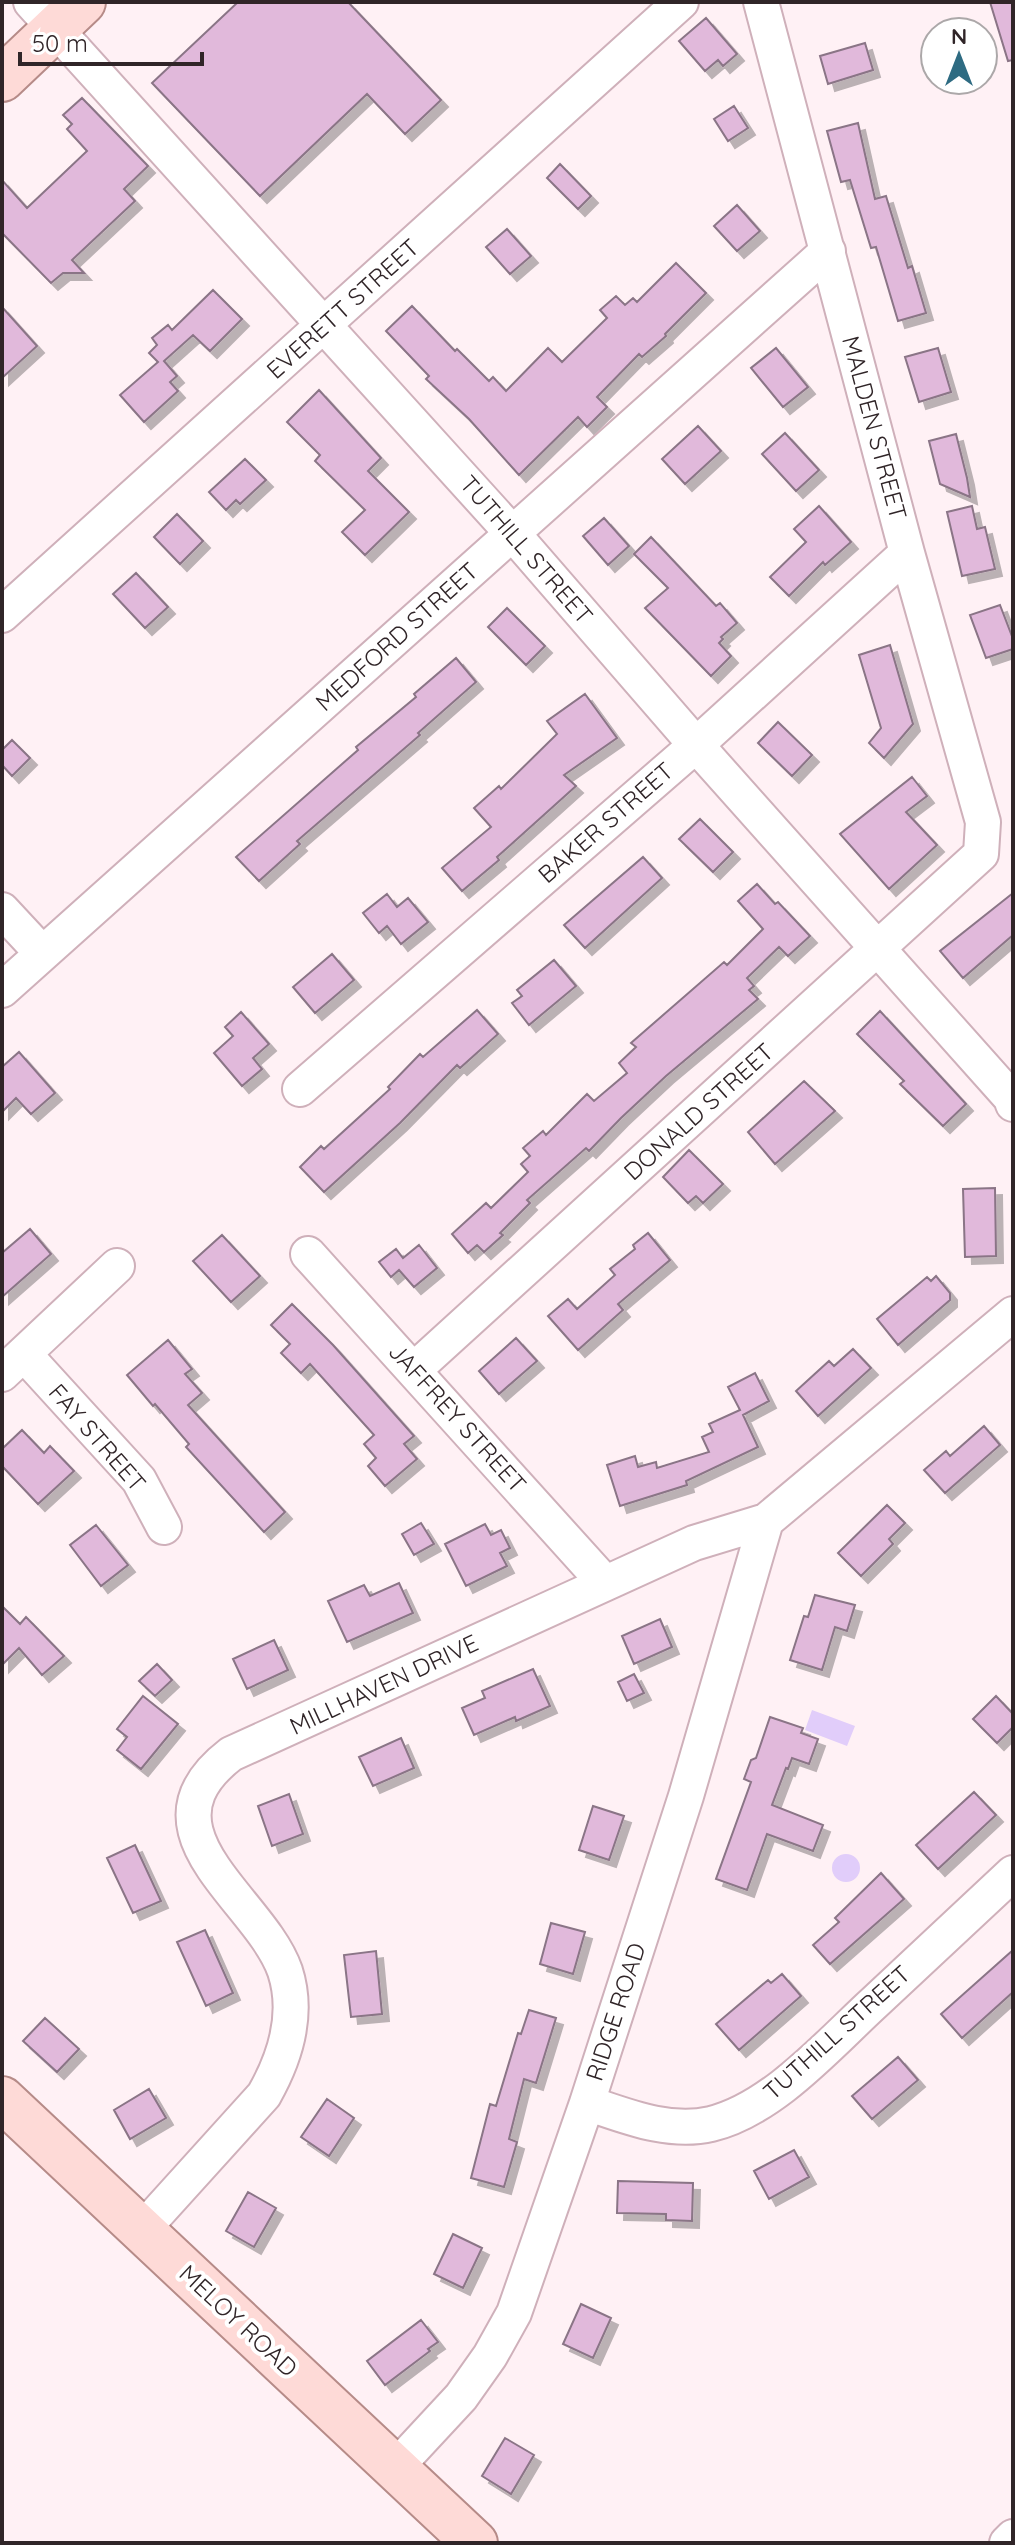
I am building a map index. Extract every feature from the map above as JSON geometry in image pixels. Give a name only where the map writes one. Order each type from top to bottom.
[{"type":"main road","points":[[2,79],[56,10]]},
{"type":"main road","name":"MELOY ROAD","points":[[2,2099],[475,2543]]},
{"type":"street","name":"EVERETT STREET","points":[[2,615],[681,2]]},
{"type":"street","name":"MALDEN STREET","points":[[761,2],[907,553],[983,822],[981,854]]},
{"type":"street","name":"TUTHILL STREET","points":[[56,10],[326,325],[880,949],[1013,1104]]},
{"type":"street","name":"MEDFORD STREET","points":[[2,990],[828,251]]},
{"type":"street","name":"BAKER STREET","points":[[300,1089],[696,745],[907,553]]},
{"type":"street","name":"DONALD STREET","points":[[415,1369],[981,854]]},
{"type":"street","points":[[2,910],[42,953]]},
{"type":"street","name":"JAFFREY STREET","points":[[308,1254],[605,1583]]},
{"type":"street","points":[[13,1364],[117,1266]]},
{"type":"street","name":"MILLHAVEN DRIVE","points":[[141,2231],[264,2095],[287,2045],[290,1995],[277,1953],[264,1931],[216,1875],[203,1855],[196,1836],[196,1802],[209,1775],[231,1754],[605,1583],[694,1543],[766,1521],[1013,1314]]},
{"type":"street","name":"FAY STREET","points":[[13,1364],[139,1480],[164,1527]]},
{"type":"street","name":"RIDGE ROAD","points":[[396,2467],[461,2397],[490,2356],[514,2313],[587,2103],[686,1796],[766,1521]]},
{"type":"street","name":"TUTHILL STREET","points":[[587,2103],[651,2124],[675,2126],[709,2125],[740,2114],[765,2099],[823,2049],[1013,1873]]},
{"type":"street","points":[[1007,2543],[1013,2537]]},
{"type":"shaded area","points":[[812,1710],[855,1726],[847,1746],[805,1730]]},
{"type":"shaded area","points":[[846,1854],[856,1858],[860,1868],[856,1878],[846,1882],[836,1878],[832,1868],[836,1858]]},
{"type":"building","points":[[238,2],[348,2],[441,100],[405,134],[367,94],[260,196],[152,83]]},
{"type":"building","points":[[990,2],[1013,2],[1013,60],[1008,61],[999,32],[999,16],[994,16]]},
{"type":"building","points":[[706,18],[737,54],[723,66],[718,60],[705,71],[679,41]]},
{"type":"building","points":[[865,43],[873,70],[828,84],[820,56]]},
{"type":"building","points":[[82,98],[148,166],[124,189],[135,201],[72,260],[84,273],[63,273],[51,283],[2,233],[2,180],[27,208],[87,151],[67,129],[72,124],[63,115]]},
{"type":"building","points":[[734,106],[748,128],[728,141],[714,119]]},
{"type":"building","points":[[858,123],[875,199],[886,196],[908,268],[912,266],[926,313],[898,321],[876,247],[871,248],[850,180],[841,182],[827,131]]},
{"type":"building","points":[[560,164],[591,196],[578,209],[547,178]]},
{"type":"building","points":[[737,205],[760,231],[737,251],[714,226]]},
{"type":"building","points":[[507,229],[531,256],[510,274],[486,247]]},
{"type":"building","points":[[676,263],[706,293],[666,336],[642,357],[639,354],[597,397],[607,407],[587,427],[578,417],[519,475],[469,419],[426,379],[429,376],[386,331],[412,306],[455,351],[457,349],[489,381],[493,377],[506,391],[548,348],[562,362],[607,318],[600,310],[616,296],[625,305],[633,298],[637,302]]},
{"type":"building","points":[[213,290],[242,319],[210,351],[193,335],[164,361],[177,376],[170,382],[178,391],[144,422],[120,395],[158,362],[149,353],[157,345],[152,338],[168,325],[172,330]]},
{"type":"building","points":[[2,307],[37,346],[2,378]]},
{"type":"building","points":[[776,348],[808,387],[783,407],[751,368]]},
{"type":"building","points":[[938,348],[951,392],[919,402],[905,357]]},
{"type":"building","points":[[319,390],[381,458],[368,471],[409,512],[365,555],[342,532],[365,510],[315,461],[320,455],[287,422]]},
{"type":"building","points":[[698,426],[721,451],[685,484],[662,459]]},
{"type":"building","points":[[785,433],[819,470],[796,491],[762,454]]},
{"type":"building","points":[[956,434],[970,497],[940,484],[929,441]]},
{"type":"building","points":[[245,459],[266,480],[240,504],[236,500],[226,510],[209,492]]},
{"type":"building","points":[[819,506],[851,542],[825,565],[823,562],[789,596],[770,577],[806,542],[794,529]]},
{"type":"building","points":[[972,506],[977,529],[985,527],[995,569],[962,576],[947,512]]},
{"type":"building","points":[[177,514],[203,541],[180,564],[154,537]]},
{"type":"building","points":[[604,518],[629,546],[608,565],[583,536]]},
{"type":"building","points":[[651,537],[716,606],[720,603],[737,623],[721,637],[723,639],[719,643],[731,656],[711,676],[645,608],[668,588],[634,554]]},
{"type":"building","points":[[136,573],[168,607],[145,628],[113,594]]},
{"type":"building","points":[[1000,605],[1013,639],[1013,649],[986,658],[970,615]]},
{"type":"building","points":[[507,608],[545,646],[526,665],[488,627]]},
{"type":"building","points":[[890,645],[913,724],[884,758],[869,743],[881,728],[859,655]]},
{"type":"building","points":[[456,658],[476,682],[418,733],[420,735],[297,841],[300,844],[259,881],[236,857],[358,750],[356,747],[416,697],[414,694]]},
{"type":"building","points":[[585,694],[617,738],[564,775],[576,786],[462,891],[442,868],[491,827],[474,808],[499,786],[501,789],[557,734],[547,721]]},
{"type":"building","points":[[778,722],[812,755],[792,776],[758,743]]},
{"type":"building","points":[[12,740],[30,758],[12,776],[2,765],[2,750]]},
{"type":"building","points":[[912,777],[927,796],[906,812],[937,845],[889,889],[840,834]]},
{"type":"building","points":[[700,819],[733,852],[713,872],[679,839]]},
{"type":"building","points":[[643,857],[662,878],[585,948],[564,925]]},
{"type":"building","points":[[757,884],[810,936],[788,956],[779,947],[747,978],[754,986],[749,990],[758,999],[666,1076],[589,1151],[586,1148],[527,1200],[530,1203],[484,1252],[477,1245],[468,1253],[452,1234],[486,1203],[491,1208],[528,1172],[521,1164],[530,1156],[523,1148],[543,1131],[546,1135],[587,1094],[594,1101],[627,1073],[619,1063],[636,1047],[631,1043],[724,962],[727,965],[763,929],[738,901]]},
{"type":"building","points":[[1013,893],[1013,935],[963,978],[940,951]]},
{"type":"building","points":[[387,894],[397,907],[408,898],[428,922],[401,944],[387,926],[379,933],[363,913]]},
{"type":"building","points":[[332,954],[354,980],[315,1013],[293,987]]},
{"type":"building","points":[[554,960],[576,986],[529,1025],[512,1003],[522,996],[517,990]]},
{"type":"building","points":[[477,1010],[498,1034],[460,1068],[457,1065],[400,1123],[324,1192],[300,1167],[390,1089],[388,1087],[420,1054],[423,1057]]},
{"type":"building","points":[[880,1011],[966,1104],[943,1126],[900,1084],[904,1081],[857,1034]]},
{"type":"building","points":[[241,1012],[269,1044],[253,1058],[262,1069],[242,1086],[214,1053],[233,1036],[225,1027]]},
{"type":"building","points":[[19,1052],[55,1093],[31,1114],[16,1098],[2,1112],[2,1067]]},
{"type":"building","points":[[804,1081],[835,1111],[775,1164],[748,1132]]},
{"type":"building","points":[[689,1150],[723,1184],[703,1203],[696,1196],[688,1203],[663,1177]]},
{"type":"building","points":[[995,1188],[996,1256],[965,1257],[963,1189]]},
{"type":"building","points":[[30,1229],[51,1254],[2,1297],[2,1253]]},
{"type":"building","points":[[648,1233],[670,1260],[618,1304],[623,1310],[578,1350],[548,1316],[568,1299],[577,1309],[615,1275],[610,1269],[635,1249],[633,1245]]},
{"type":"building","points":[[222,1235],[260,1276],[231,1302],[193,1261]]},
{"type":"building","points":[[419,1245],[437,1268],[414,1287],[399,1270],[391,1277],[379,1262],[396,1249],[403,1258]]},
{"type":"building","points":[[936,1276],[950,1293],[950,1300],[898,1345],[877,1319],[927,1277],[931,1281]]},
{"type":"building","points":[[292,1304],[414,1436],[404,1444],[417,1459],[385,1486],[368,1466],[376,1458],[364,1444],[374,1435],[310,1364],[301,1373],[281,1353],[290,1344],[271,1325]]},
{"type":"building","points":[[516,1338],[537,1361],[499,1394],[479,1371]]},
{"type":"building","points":[[168,1340],[192,1369],[185,1374],[202,1393],[188,1405],[285,1512],[264,1532],[186,1447],[189,1444],[127,1375]]},
{"type":"building","points":[[853,1349],[871,1368],[818,1416],[796,1391],[829,1361],[834,1366]]},
{"type":"building","points":[[755,1373],[769,1401],[743,1415],[758,1447],[686,1481],[687,1485],[620,1506],[607,1465],[635,1456],[638,1467],[656,1462],[657,1468],[709,1452],[702,1437],[713,1432],[709,1424],[740,1410],[728,1387]]},
{"type":"building","points":[[984,1426],[1000,1445],[945,1493],[924,1470],[946,1451],[950,1456]]},
{"type":"building","points":[[22,1430],[44,1453],[50,1446],[74,1471],[38,1504],[2,1466],[2,1449]]},
{"type":"building","points":[[887,1505],[905,1523],[889,1539],[893,1544],[861,1576],[838,1553]]},
{"type":"building","points":[[421,1523],[434,1544],[414,1555],[402,1534]]},
{"type":"building","points":[[485,1524],[491,1535],[501,1530],[510,1548],[500,1553],[507,1566],[466,1586],[445,1544]]},
{"type":"building","points":[[96,1525],[128,1565],[101,1586],[70,1545]]},
{"type":"building","points":[[399,1583],[413,1613],[347,1642],[328,1601],[364,1585],[370,1596]]},
{"type":"building","points":[[815,1595],[855,1605],[847,1631],[835,1627],[822,1670],[790,1660],[804,1616],[808,1617]]},
{"type":"building","points":[[2,1606],[20,1624],[26,1617],[64,1656],[42,1675],[19,1648],[2,1665]]},
{"type":"building","points":[[660,1619],[672,1647],[634,1664],[622,1636]]},
{"type":"building","points":[[274,1640],[288,1670],[247,1689],[233,1659]]},
{"type":"building","points":[[157,1664],[172,1680],[155,1696],[139,1681]]},
{"type":"building","points":[[533,1669],[550,1706],[474,1735],[462,1708],[485,1698],[482,1691]]},
{"type":"building","points":[[634,1674],[644,1693],[627,1701],[618,1682]]},
{"type":"building","points":[[143,1696],[178,1724],[141,1769],[117,1750],[127,1737],[117,1729]]},
{"type":"building","points":[[996,1696],[1013,1714],[1013,1727],[997,1743],[973,1719]]},
{"type":"building","points":[[770,1717],[803,1728],[801,1733],[818,1739],[809,1764],[792,1758],[772,1805],[823,1825],[813,1851],[767,1834],[747,1890],[716,1879],[751,1782],[744,1779],[751,1760],[756,1758]]},
{"type":"building","points":[[401,1738],[414,1768],[373,1786],[359,1757]]},
{"type":"building","points":[[974,1792],[996,1815],[938,1869],[916,1845]]},
{"type":"building","points":[[289,1794],[303,1834],[272,1846],[258,1806]]},
{"type":"building","points":[[593,1806],[624,1816],[609,1860],[579,1850]]},
{"type":"building","points":[[135,1845],[161,1901],[133,1913],[107,1858]]},
{"type":"building","points":[[881,1873],[904,1899],[830,1964],[813,1945],[839,1922],[835,1918]]},
{"type":"building","points":[[551,1923],[585,1932],[573,1974],[540,1964]]},
{"type":"building","points":[[205,1930],[233,1993],[206,2006],[177,1942]]},
{"type":"building","points":[[1013,1950],[1013,1992],[962,2038],[941,2014]]},
{"type":"building","points":[[376,1951],[382,2014],[351,2017],[344,1955]]},
{"type":"building","points":[[782,1974],[801,1996],[739,2050],[716,2024],[768,1980],[771,1983]]},
{"type":"building","points":[[529,2010],[556,2018],[536,2083],[524,2079],[509,2139],[517,2142],[504,2187],[471,2178],[490,2104],[496,2106],[518,2033],[521,2034]]},
{"type":"building","points":[[45,2018],[79,2049],[57,2072],[23,2041]]},
{"type":"building","points":[[898,2057],[918,2080],[872,2119],[852,2096]]},
{"type":"building","points":[[149,2089],[166,2118],[130,2139],[114,2110]]},
{"type":"building","points":[[327,2099],[354,2118],[329,2156],[301,2137]]},
{"type":"building","points":[[794,2150],[809,2177],[769,2199],[754,2171]]},
{"type":"building","points":[[618,2181],[693,2183],[692,2221],[666,2220],[666,2214],[617,2213]]},
{"type":"building","points":[[248,2192],[276,2208],[254,2247],[226,2231]]},
{"type":"building","points":[[453,2234],[482,2248],[463,2288],[434,2274]]},
{"type":"building","points":[[581,2304],[611,2318],[593,2358],[563,2344]]},
{"type":"building","points":[[421,2320],[438,2342],[385,2385],[367,2361]]},
{"type":"building","points":[[505,2438],[534,2455],[511,2494],[482,2476]]}]
